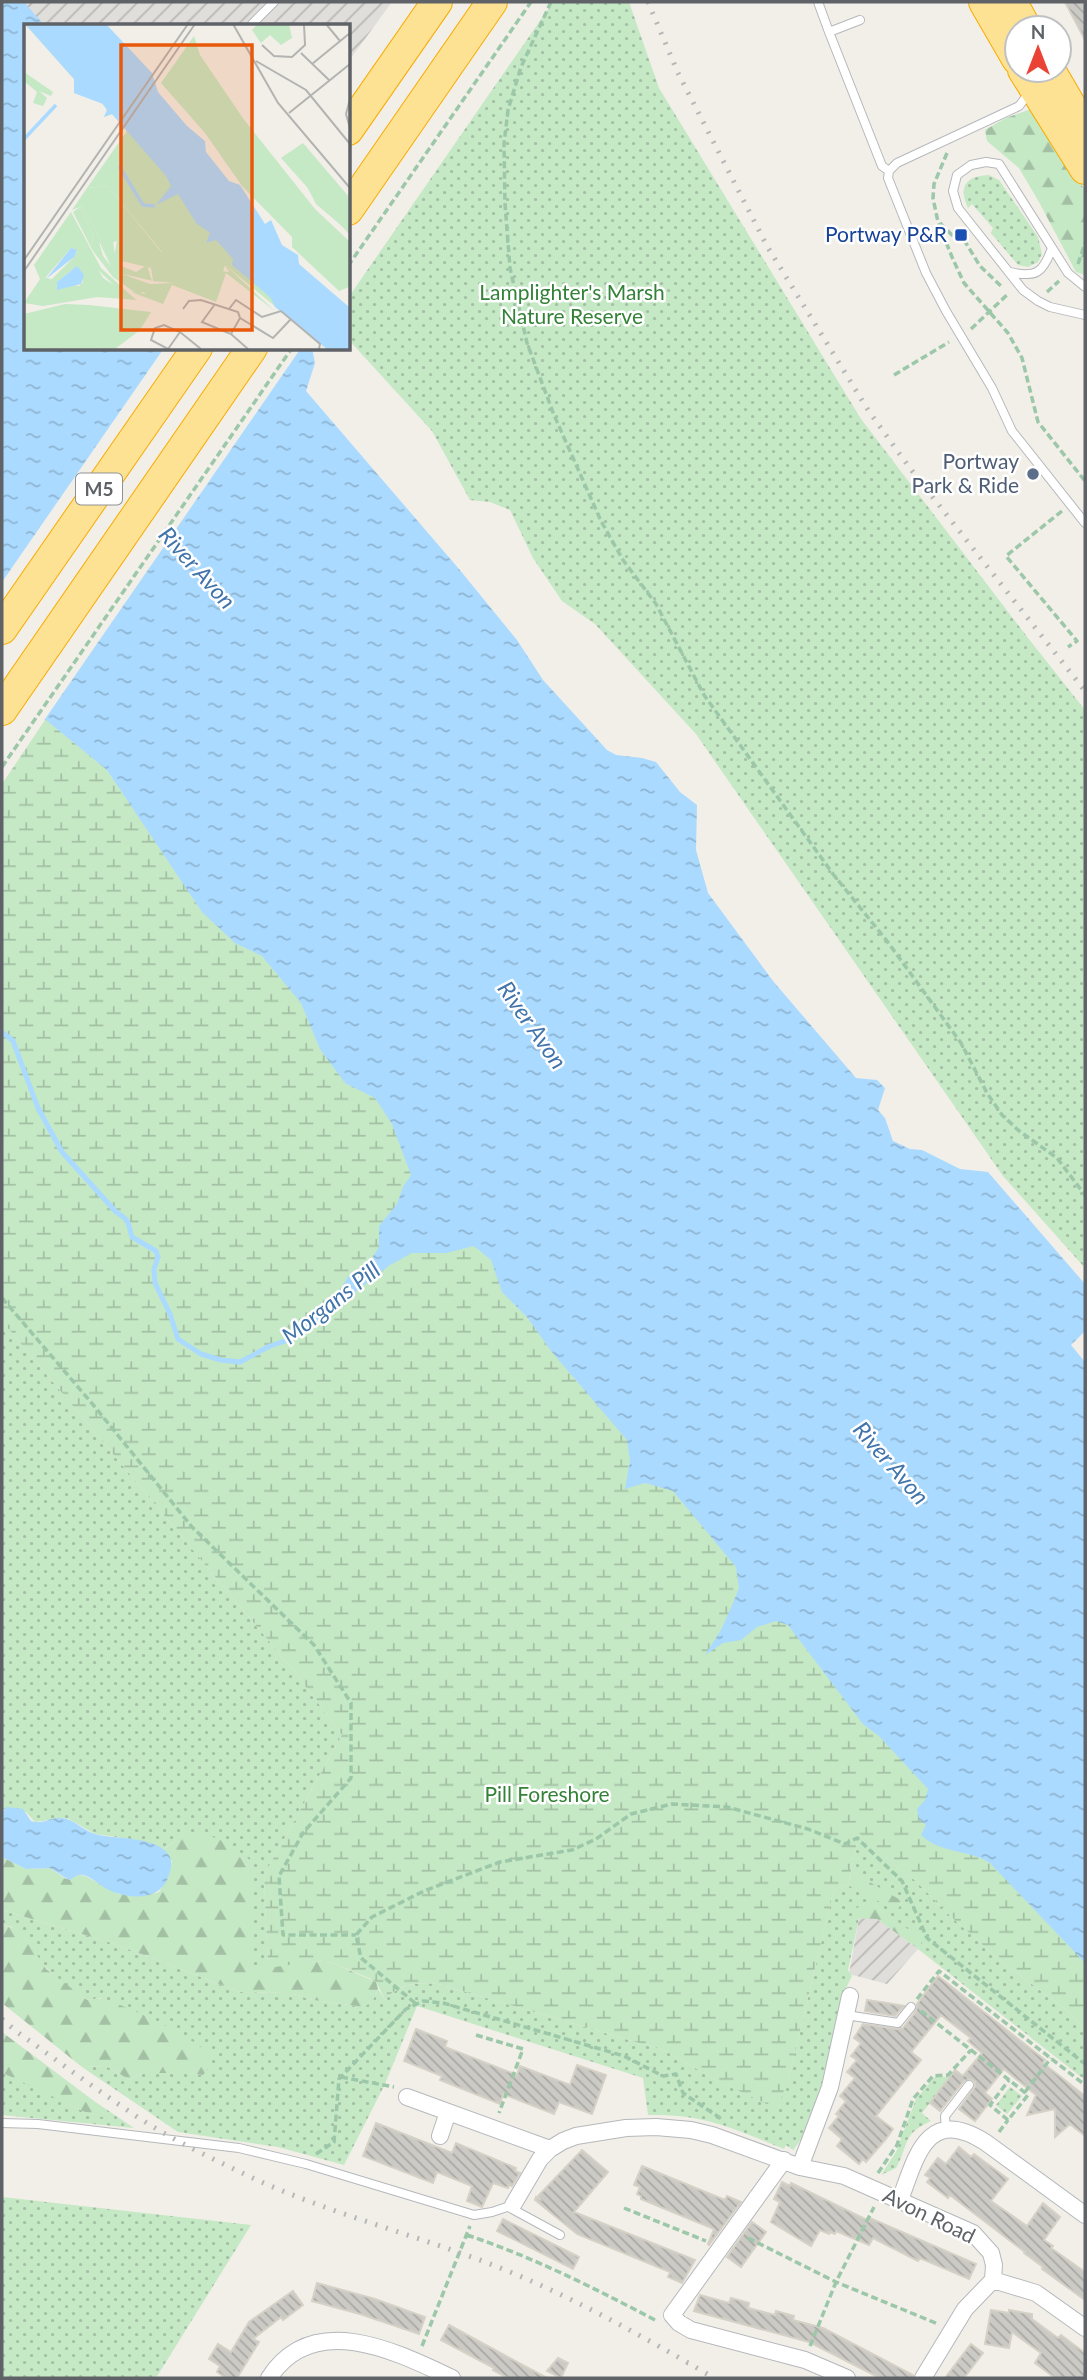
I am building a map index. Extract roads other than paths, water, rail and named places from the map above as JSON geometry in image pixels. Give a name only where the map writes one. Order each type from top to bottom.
[{"type":"highway","points":[[350,127],[438,2]]},
{"type":"highway","points":[[350,206],[492,2]]},
{"type":"highway","points":[[984,2],[1003,35]]},
{"type":"highway","points":[[1040,84],[1085,169]]},
{"type":"highway","points":[[1043,84],[1085,130]]},
{"type":"highway","name":"M5","points":[[2,629],[196,350]]},
{"type":"highway","name":"M5","points":[[2,710],[251,350]]},
{"type":"street","points":[[800,2166],[827,2099],[850,1996]]},
{"type":"street","points":[[407,2097],[550,2149],[540,2159],[513,2205]]},
{"type":"street","points":[[440,2136],[448,2112]]},
{"type":"street","name":"Avon Road","points":[[550,2149],[576,2136],[626,2128],[656,2127],[702,2132],[800,2166],[844,2176],[978,2236],[991,2253],[994,2265],[993,2280]]},
{"type":"street","points":[[900,2200],[923,2142],[933,2134],[962,2132],[980,2139],[1085,2215]]},
{"type":"street","points":[[784,2160],[672,2315],[691,2330],[805,2360],[847,2378]]},
{"type":"street","points":[[923,2378],[965,2309],[993,2280],[1036,2293],[1085,2328]]},
{"type":"street","points":[[269,2378],[284,2358],[301,2347],[327,2340],[352,2341],[414,2360],[452,2378]]},
{"type":"lane","points":[[252,24],[274,2]]},
{"type":"lane","points":[[818,2],[882,166],[889,171]]},
{"type":"lane","points":[[829,32],[860,20]]},
{"type":"lane","points":[[1031,84],[1019,106],[897,163],[889,171],[888,178],[926,273],[992,388],[1012,431],[1085,523]]},
{"type":"lane","points":[[1085,287],[1068,273],[999,164],[986,162],[971,165],[957,175],[953,191],[958,208],[1023,290],[1038,301],[1070,313],[1085,315]]},
{"type":"lane","points":[[1010,272],[1026,276],[1038,272],[1047,262],[1052,248]]},
{"type":"lane","points":[[846,2015],[898,2023],[911,2007]]},
{"type":"lane","points":[[946,2131],[945,2116],[969,2085]]},
{"type":"lane","points":[[2,2123],[38,2124],[239,2148],[306,2164],[474,2215],[513,2205],[514,2210],[560,2235]]},
{"type":"water","name":"River Avon","points":[[2,2],[24,2],[43,24],[24,24],[24,350],[312,350],[315,363],[306,391],[459,569],[517,640],[543,680],[607,750],[616,755],[656,762],[680,792],[697,805],[696,850],[708,893],[773,981],[856,1078],[877,1080],[885,1088],[878,1110],[885,1118],[893,1141],[910,1149],[922,1150],[960,1169],[988,1172],[1085,1284],[1085,1331],[1071,1345],[1085,1362],[1085,1963],[990,1863],[973,1855],[946,1849],[921,1835],[926,1825],[919,1819],[917,1809],[925,1800],[928,1789],[879,1736],[863,1724],[788,1625],[776,1621],[757,1627],[741,1640],[723,1643],[705,1655],[721,1630],[739,1588],[736,1567],[673,1491],[645,1483],[625,1489],[630,1461],[627,1440],[551,1351],[527,1317],[502,1292],[491,1260],[474,1246],[446,1253],[412,1253],[390,1265],[293,1341],[288,1340],[315,1311],[336,1297],[349,1275],[367,1266],[379,1247],[379,1226],[397,1204],[411,1175],[392,1124],[375,1098],[345,1083],[320,1049],[301,1003],[262,956],[235,943],[202,912],[107,770],[46,720],[2,669]]},
{"type":"water","points":[[7,1807],[23,1809],[31,1821],[66,1819],[95,1834],[156,1845],[170,1857],[168,1878],[164,1886],[150,1895],[132,1896],[115,1892],[83,1875],[69,1880],[50,1868],[26,1869],[2,1857],[2,1812]]},
{"type":"waterway","name":"Morgans Pill","points":[[2,1032],[13,1041],[38,1108],[62,1152],[116,1212],[127,1220],[132,1237],[156,1251],[158,1257],[154,1269],[155,1283],[178,1339],[201,1354],[240,1362],[270,1346],[294,1338]]},
{"type":"railway","points":[[648,2],[678,73],[767,246],[868,410],[909,467],[1085,691]]},
{"type":"railway","points":[[2,2019],[124,2108],[197,2151],[284,2191],[477,2259],[539,2284],[714,2378]]},
{"type":"place","name":"Portway P&R","points":[[961,235]]},
{"type":"place","name":"Portway Park & Ride","points":[[1033,474]]},
{"type":"park label","name":"Lamplighter's Marsh Nature Reserve","points":[[572,305]]},
{"type":"park label","name":"Pill Foreshore","points":[[547,1795]]}]
